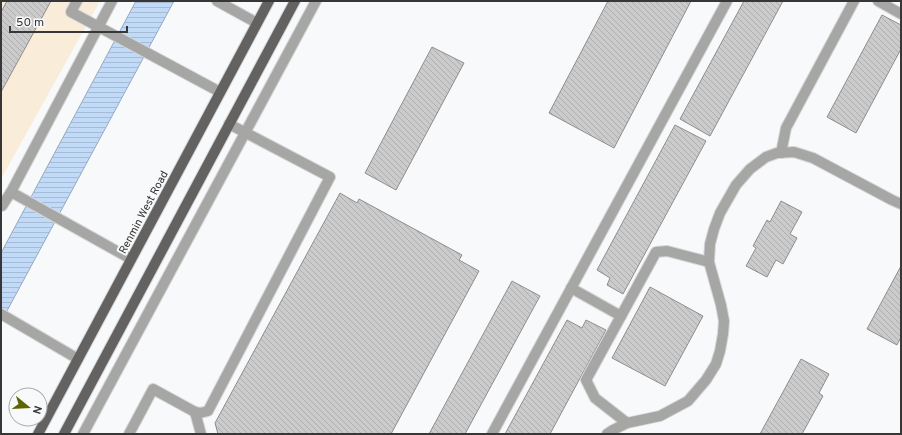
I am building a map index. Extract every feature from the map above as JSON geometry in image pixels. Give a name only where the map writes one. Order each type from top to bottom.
[{"type":"main road","name":"Renmin West Road","points":[[38,434],[269,1]]},
{"type":"main road","points":[[64,434],[295,1]]},
{"type":"street","points":[[77,1],[71,12],[220,92]]},
{"type":"street","points":[[2,206],[11,192],[112,1]]},
{"type":"street","points":[[217,1],[257,23]]},
{"type":"street","points":[[83,434],[316,1]]},
{"type":"street","points":[[492,434],[727,1]]},
{"type":"street","points":[[781,153],[786,128],[854,1]]},
{"type":"street","points":[[878,1],[901,14]]},
{"type":"street","points":[[129,434],[153,389],[195,412],[200,413],[208,411],[330,177],[229,124]]},
{"type":"street","points":[[607,434],[627,423],[660,416],[688,401],[706,380],[716,364],[720,351],[724,321],[709,262],[710,244],[720,213],[736,185],[750,169],[766,157],[777,153],[794,152],[813,158],[901,204]]},
{"type":"street","points":[[11,192],[131,259]]},
{"type":"street","points":[[627,423],[595,398],[586,380],[656,252],[667,250],[709,262]]},
{"type":"street","points":[[571,288],[621,316]]},
{"type":"street","points":[[1,314],[78,359]]},
{"type":"street","points":[[195,412],[201,434]]},
{"type":"shaded area","points":[[1,1],[100,1],[1,179]]},
{"type":"water","points":[[136,1],[174,1],[1,322],[1,253]]},
{"type":"building","points":[[7,1],[51,1],[1,92],[1,12]]},
{"type":"building","points":[[608,1],[691,1],[614,148],[549,113]]},
{"type":"building","points":[[744,1],[783,1],[710,136],[680,119]]},
{"type":"building","points":[[882,15],[901,25],[901,49],[856,133],[827,117]]},
{"type":"building","points":[[432,47],[464,63],[396,190],[365,173]]},
{"type":"building","points":[[675,125],[706,141],[623,294],[607,285],[610,278],[597,270]]},
{"type":"building","points":[[340,193],[357,203],[359,199],[462,255],[459,260],[479,271],[391,434],[218,434],[215,423]]},
{"type":"building","points":[[781,201],[802,212],[790,234],[797,238],[783,264],[776,260],[767,277],[746,266],[756,248],[753,246],[767,220],[770,222]]},
{"type":"building","points":[[901,266],[901,337],[897,345],[867,329]]},
{"type":"building","points":[[512,281],[540,296],[465,434],[429,434]]},
{"type":"building","points":[[650,287],[703,316],[665,386],[612,358]]},
{"type":"building","points":[[567,320],[582,328],[586,320],[606,330],[550,434],[505,434]]},
{"type":"building","points":[[801,359],[829,374],[819,393],[823,396],[802,434],[760,434]]}]
